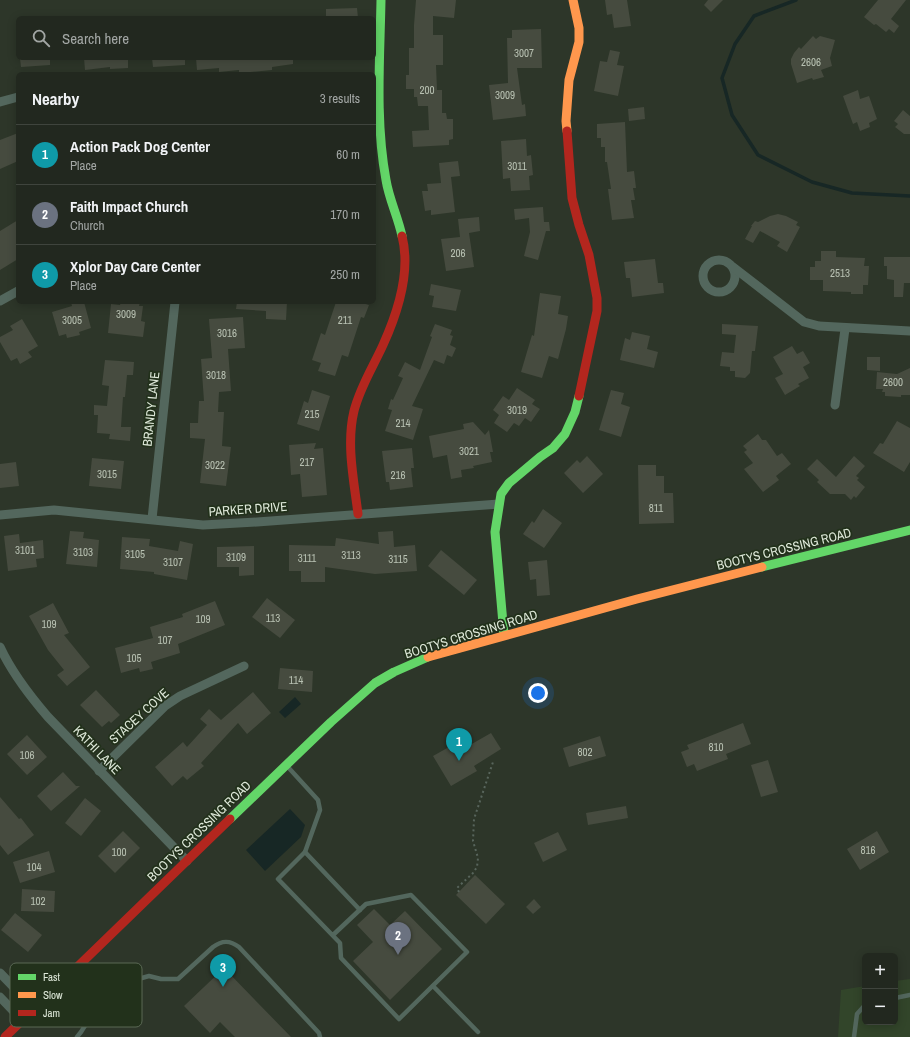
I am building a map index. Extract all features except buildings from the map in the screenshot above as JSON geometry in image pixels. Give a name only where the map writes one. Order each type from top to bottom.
[{"type":"street","points":[[358,514],[350,431],[357,400],[391,326],[403,283],[405,265],[404,245],[400,227],[384,172],[377,90],[381,0]]},
{"type":"street","points":[[504,635],[495,532],[501,494],[509,483],[553,448],[565,434],[575,412],[597,311],[597,298],[589,255],[572,198],[566,121],[569,80],[579,42],[579,28],[573,0]]},
{"type":"street","points":[[0,102],[16,98]]},
{"type":"street","points":[[733,267],[804,322],[819,326],[845,329],[910,331]]},
{"type":"street","points":[[0,301],[16,292]]},
{"type":"street","name":"BRANDY LANE","points":[[152,519],[175,304]]},
{"type":"street","points":[[835,405],[845,329]]},
{"type":"street","name":"PARKER DRIVE","points":[[0,514],[54,510],[203,525],[499,504]]},
{"type":"street","name":"BOOTYS CROSSING ROAD","points":[[81,963],[358,697],[375,683],[394,672],[425,658],[504,635],[638,599],[910,530]]},
{"type":"street","name":"KATHI LANE","points":[[1,652],[31,698],[99,771],[187,861]]},
{"type":"street","name":"STACEY COVE","points":[[99,771],[165,706],[180,696],[244,666]]},
{"type":"street","points":[[0,974],[10,984]]},
{"type":"street","points":[[0,997],[10,1007]]},
{"type":"street","name":"BOOTYS CROSSING ROAD","points":[[5,1037],[15,1027]]},
{"type":"lane","points":[[286,765],[318,800],[320,810],[305,852],[278,879],[340,943],[341,958],[399,1019],[467,952],[411,895],[366,904],[333,935]]},
{"type":"lane","points":[[305,852],[360,910]]},
{"type":"lane","points":[[142,978],[149,976],[165,979],[178,979],[213,947],[219,943],[233,942],[319,1033],[320,1037]]},
{"type":"lane","points":[[433,986],[478,1032]]},
{"type":"lane","points":[[898,997],[910,995]]},
{"type":"lane","points":[[854,1037],[857,1014],[862,1008]]},
{"type":"lane","points":[[77,1037],[85,1027]]},
{"type":"path","points":[[459,892],[457,888],[474,873],[477,867],[478,858],[473,841],[474,819],[493,762]]},
{"type":"shaded area","points":[[295,697],[301,704],[285,718],[279,712]]},
{"type":"shaded area","points":[[290,809],[305,825],[301,837],[265,871],[246,850]]},
{"type":"shaded area","points":[[910,979],[910,1037],[838,1037],[841,990],[862,986],[862,1025],[898,1025],[898,981]]},
{"type":"waterway","points":[[796,0],[754,16],[735,44],[722,78],[732,115],[758,155],[812,182],[852,193],[910,196]]},
{"type":"traffic: fast","points":[[381,0],[379,90],[380,135],[387,187],[402,236]]},
{"type":"traffic: fast","points":[[504,635],[495,532],[501,494],[509,483],[553,448],[565,434],[575,412],[579,396]]},
{"type":"traffic: fast","points":[[762,567],[910,530]]},
{"type":"traffic: fast","points":[[230,819],[331,722],[375,683],[394,672],[428,657]]},
{"type":"traffic: slow","points":[[567,131],[566,121],[569,80],[579,42],[579,28],[573,0]]},
{"type":"traffic: slow","points":[[428,657],[637,599],[762,567]]},
{"type":"traffic: jam","points":[[567,131],[572,198],[589,255],[597,298],[597,311],[579,396]]},
{"type":"traffic: jam","points":[[358,514],[351,449],[354,411],[367,377],[394,319],[402,291],[405,263],[402,236]]},
{"type":"traffic: jam","points":[[81,963],[230,819]]},
{"type":"traffic: jam","points":[[5,1037],[15,1027]]},
{"type":"place","name":"Action Pack Dog Center","points":[[459,761]]},
{"type":"place","name":"Faith Impact Church","points":[[398,955]]},
{"type":"place","name":"Xplor Day Care Center","points":[[223,987]]}]
